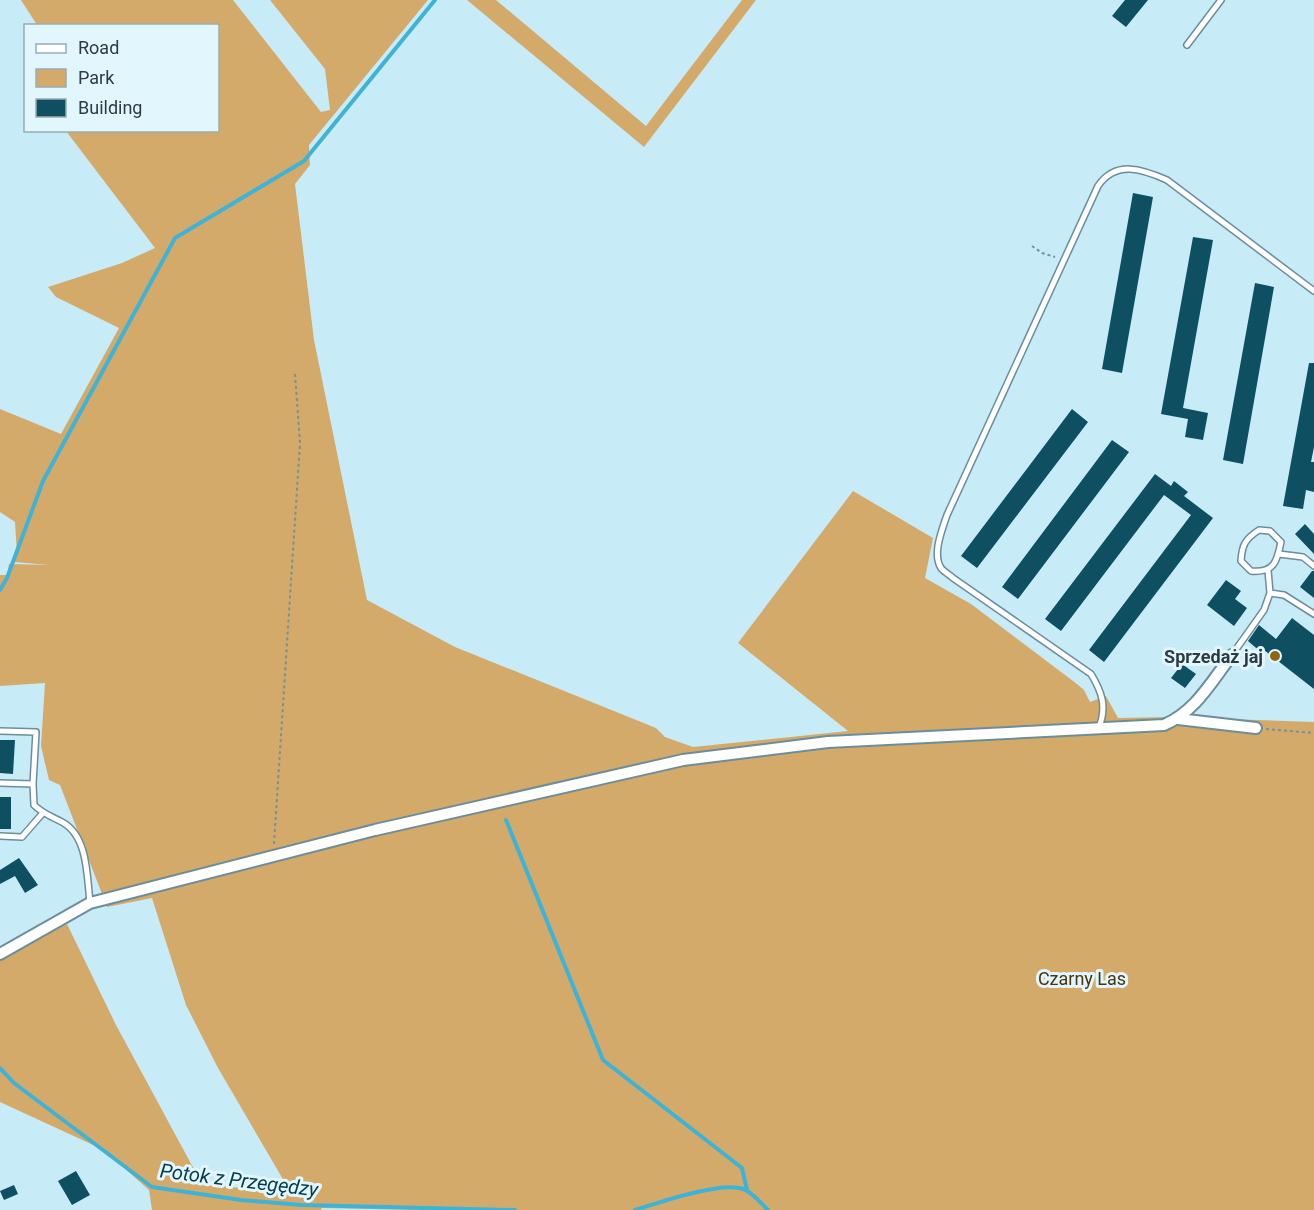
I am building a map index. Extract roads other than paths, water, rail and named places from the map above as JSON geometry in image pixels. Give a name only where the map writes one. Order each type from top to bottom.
[{"type":"street","points":[[0,954],[90,903],[375,830],[683,760],[828,742],[1099,727],[1158,726],[1178,719],[1192,708],[1232,655]]},
{"type":"street","points":[[1178,719],[1256,728]]},
{"type":"lane","points":[[1187,45],[1221,0]]},
{"type":"lane","points":[[1099,727],[1104,715],[1104,702],[1092,674],[947,573],[941,568],[938,556],[940,538],[947,515],[1098,186],[1105,176],[1114,170],[1147,171],[1167,180],[1314,291]]},
{"type":"lane","points":[[1259,530],[1269,531],[1281,542],[1279,554],[1278,560],[1268,570],[1262,572],[1251,571],[1241,561],[1242,546],[1248,537],[1259,530]]},
{"type":"lane","points":[[1279,554],[1302,557],[1314,566]]},
{"type":"lane","points":[[1232,655],[1264,610],[1270,593],[1268,570]]},
{"type":"lane","points":[[1270,593],[1284,595],[1314,614]]},
{"type":"lane","points":[[0,731],[36,732],[34,805],[42,814],[63,822],[79,837],[87,872],[90,903]]},
{"type":"lane","points":[[0,783],[33,784]]},
{"type":"lane","points":[[0,836],[22,837],[42,814]]},
{"type":"waterway","points":[[0,590],[7,578],[43,481],[175,238],[304,161],[435,0]]},
{"type":"waterway","points":[[506,820],[603,1060],[742,1168],[747,1190]]},
{"type":"waterway","name":"Potok z Przegędzy","points":[[0,1068],[14,1083],[152,1187],[241,1200],[301,1205],[515,1210]]},
{"type":"waterway","name":"Potok z Przegędzy","points":[[635,1210],[705,1190],[733,1187],[750,1193],[768,1210]]},
{"type":"place","name":"Sprzedaż jaj","points":[[1275,656]]},
{"type":"park label","name":"Czarny Las","points":[[1082,978]]}]
